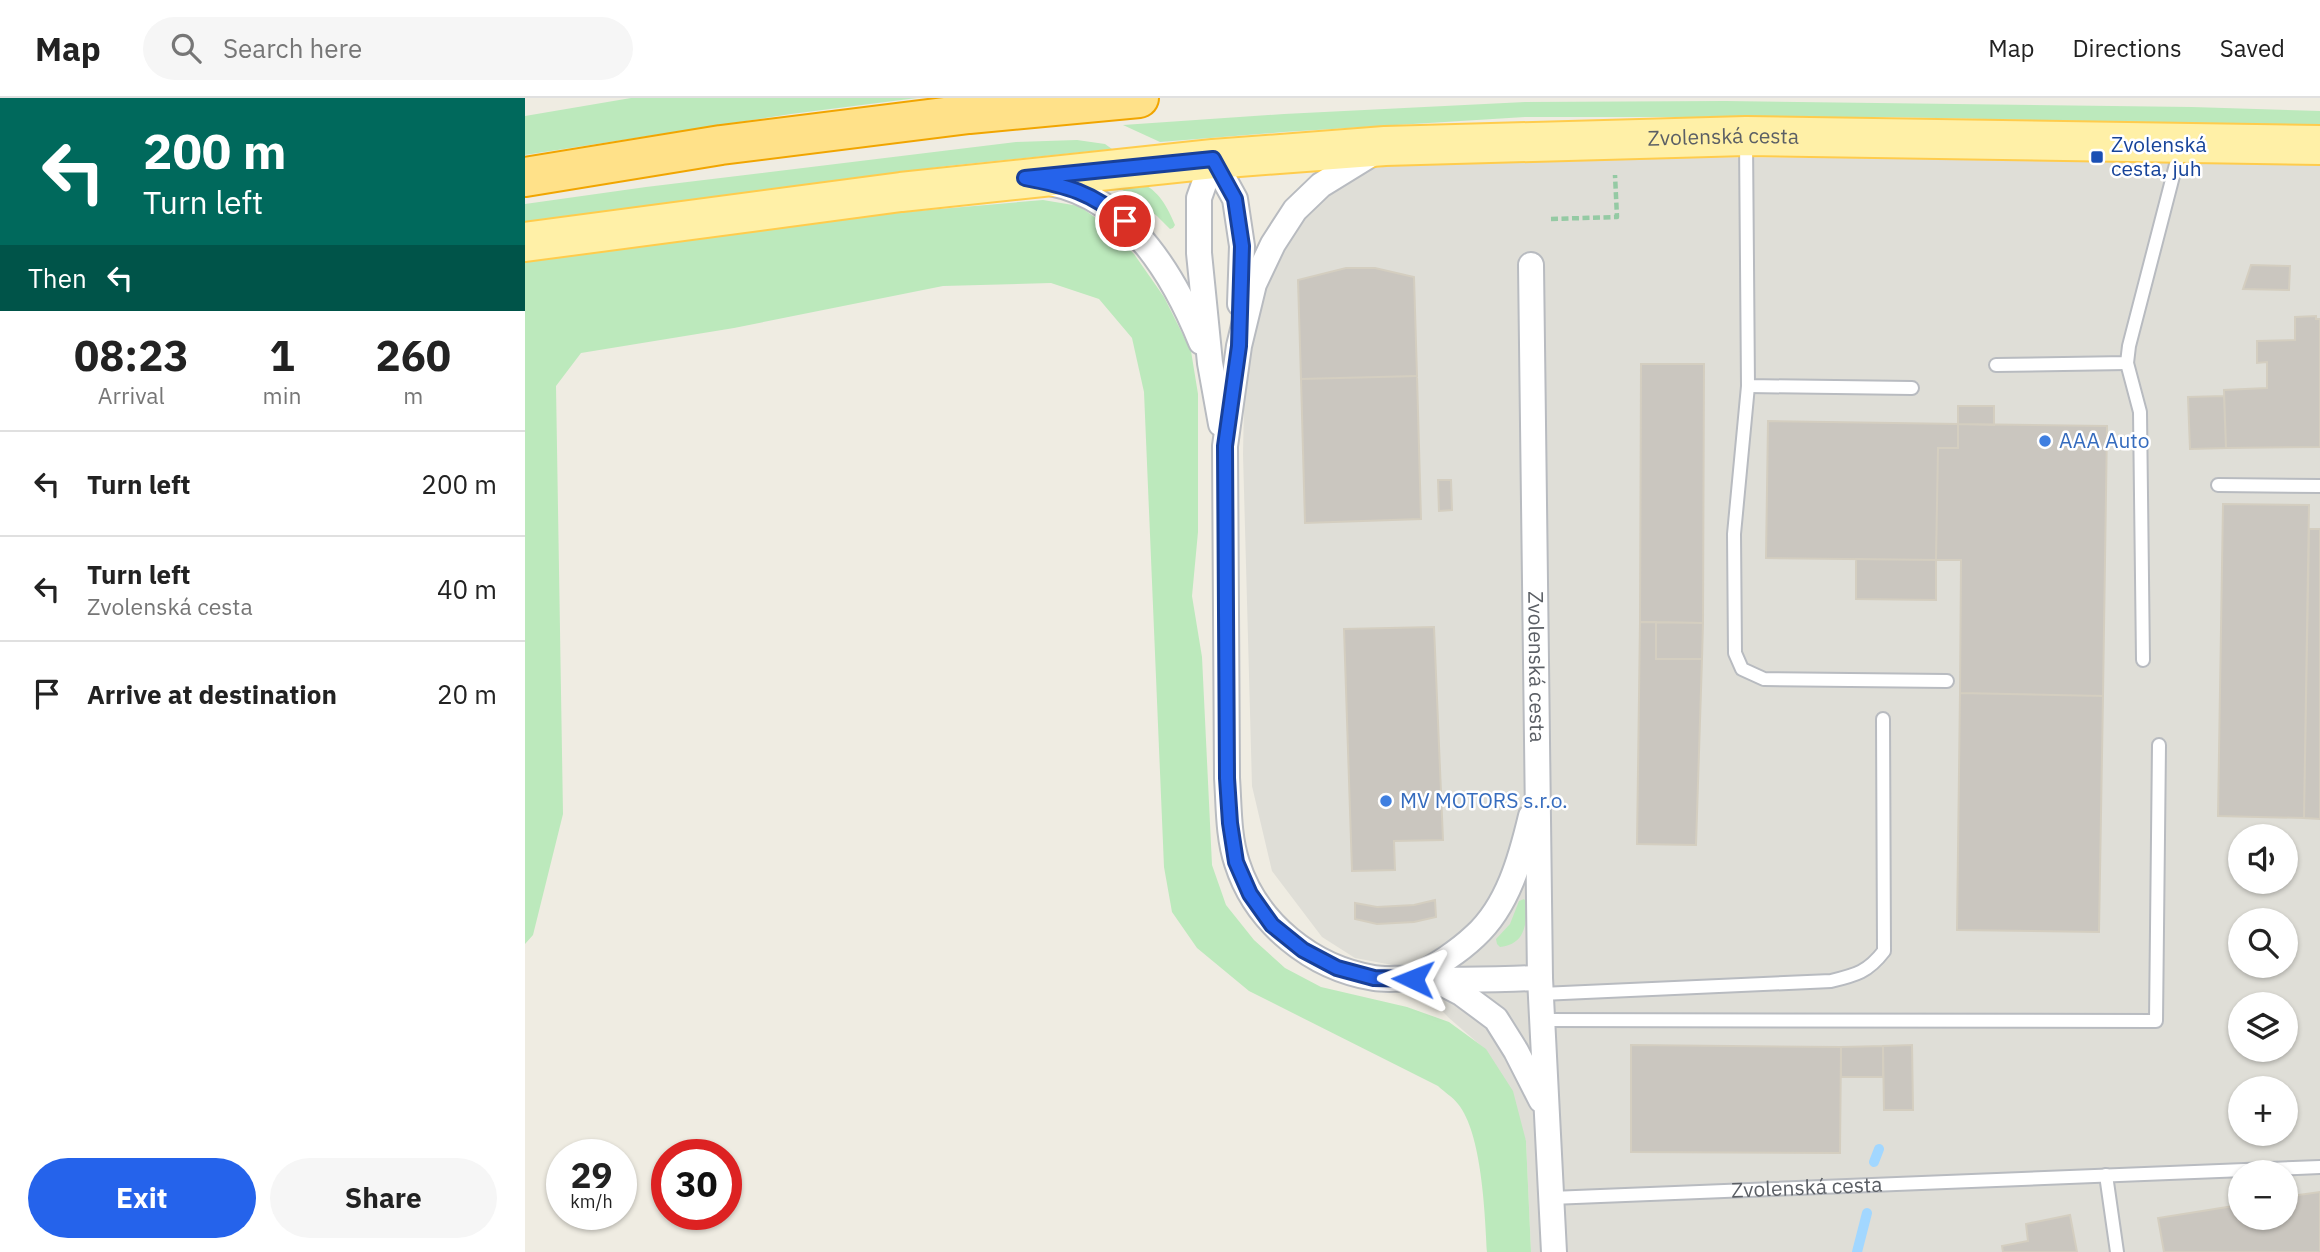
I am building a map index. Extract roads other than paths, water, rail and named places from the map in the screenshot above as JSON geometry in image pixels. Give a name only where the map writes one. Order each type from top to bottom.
[{"type":"highway","points":[[525,177],[721,145],[969,114],[1139,98]]},
{"type":"main road","name":"Zvolenská cesta","points":[[1385,146],[1746,136],[2320,145]]},
{"type":"main road","points":[[525,242],[1025,178],[1213,159],[1385,146]]},
{"type":"street","name":"Zvolenská cesta","points":[[1385,146],[1331,178],[1295,210],[1273,244],[1254,284],[1239,346],[1225,446],[1227,778],[1236,862],[1250,894],[1272,925],[1303,950],[1337,968],[1374,978],[1541,986]]},
{"type":"street","name":"Zvolenská cesta","points":[[1213,159],[1235,199],[1240,234],[1239,346]]},
{"type":"street","name":"Zvolenská cesta","points":[[1213,159],[1199,198],[1199,253],[1210,363],[1225,446]]},
{"type":"street","name":"Zvolenská cesta","points":[[1025,178],[1070,187],[1110,208],[1139,235],[1165,270],[1184,304],[1210,363]]},
{"type":"street","name":"Zvolenská cesta","points":[[1531,265],[1541,986],[1554,1252]]},
{"type":"street","name":"Zvolenská cesta","points":[[1425,980],[1477,935],[1499,905],[1513,879],[1539,778]]},
{"type":"street","name":"Zvolenská cesta","points":[[1425,980],[1461,992],[1496,1019],[1540,1094],[1548,1127]]},
{"type":"lane","points":[[1746,136],[1748,386],[1734,534],[1735,653],[1742,669],[1764,679],[1947,681]]},
{"type":"lane","points":[[2143,660],[2140,412],[2127,363],[2181,141]]},
{"type":"lane","points":[[1996,365],[2127,363]]},
{"type":"lane","points":[[1748,386],[1912,388]]},
{"type":"lane","points":[[2218,485],[2320,486]]},
{"type":"lane","points":[[1541,986],[1831,981],[1855,976],[1873,966],[1884,951],[1883,719]]},
{"type":"lane","points":[[1542,1020],[2156,1021],[2159,745]]},
{"type":"lane","name":"Zvolenská cesta","points":[[1551,1198],[2320,1167]]},
{"type":"lane","points":[[2106,1175],[2116,1252]]},
{"type":"waterway","points":[[1874,1162],[1879,1149]]},
{"type":"waterway","points":[[1857,1252],[1867,1213]]},
{"type":"place","name":"Zvolenská cesta, juh","points":[[2097,157]]},
{"type":"place","name":"AAA Auto","points":[[2045,441]]},
{"type":"place","name":"MV MOTORS s.r.o.","points":[[1386,801]]}]
